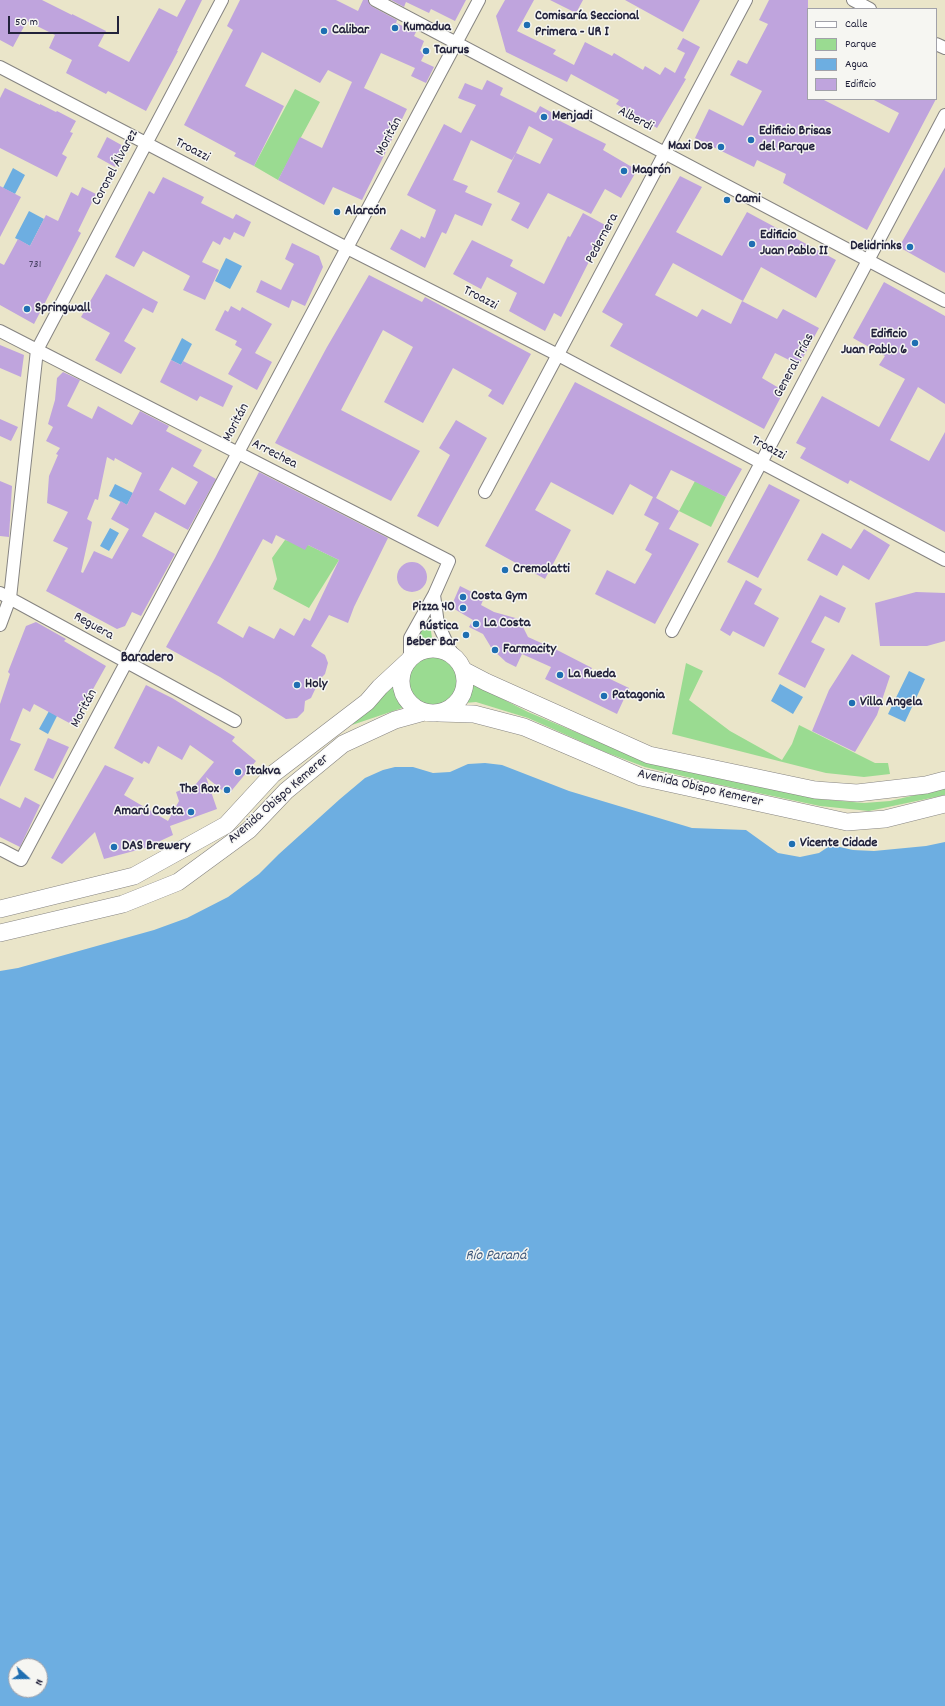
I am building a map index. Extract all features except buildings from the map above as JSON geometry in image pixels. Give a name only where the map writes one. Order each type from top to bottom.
[{"type":"main road","name":"Avenida Obispo Kemerer","points":[[0,909],[134,876],[226,825],[273,774],[367,702],[380,687],[409,660],[426,650],[436,649],[453,656],[463,670],[486,682],[649,755],[815,790],[857,793],[926,786],[945,780]]},
{"type":"main road","points":[[409,660],[402,677],[403,692],[408,701],[415,708],[432,712]]},
{"type":"main road","name":"Avenida Obispo Kemerer","points":[[0,933],[123,904],[178,882],[248,830],[286,791],[343,744],[389,722],[449,709],[458,701],[464,686],[463,670]]},
{"type":"main road","name":"Avenida Obispo Kemerer","points":[[432,712],[474,714],[524,728],[641,777],[847,822],[885,819],[945,804]]},
{"type":"street","name":"Coronel Álvarez","points":[[37,350],[222,0]]},
{"type":"street","name":"Alberdi","points":[[375,0],[945,301]]},
{"type":"street","name":"Moritán","points":[[0,849],[21,860],[480,0]]},
{"type":"street","name":"Pedernera","points":[[485,492],[746,0]]},
{"type":"street","points":[[853,0],[868,8]]},
{"type":"street","name":"Troazzi","points":[[0,67],[347,248],[558,355],[945,560]]},
{"type":"street","name":"General Frías","points":[[672,631],[945,115]]},
{"type":"street","name":"Arrechea","points":[[0,331],[449,561],[434,595]]},
{"type":"street","points":[[0,625],[37,350]]},
{"type":"street","name":"Reguera","points":[[5,595],[235,721]]},
{"type":"street","points":[[434,595],[438,624],[453,656]]},
{"type":"street","points":[[409,660],[410,638],[434,595]]},
{"type":"green space","points":[[295,89],[320,102],[278,180],[254,166]]},
{"type":"green space","points":[[695,481],[726,497],[711,527],[679,511]]},
{"type":"green space","points":[[285,540],[308,545],[339,560],[309,608],[273,589],[277,579],[272,558]]},
{"type":"green space","points":[[428,610],[432,638],[414,642]]},
{"type":"green space","points":[[433,655],[447,659],[455,667],[459,681],[455,695],[447,703],[433,707],[419,703],[411,695],[407,681],[411,667],[419,659]]},
{"type":"green space","points":[[686,663],[703,671],[689,700],[730,731],[782,760],[792,744],[799,725],[875,763],[888,763],[890,774],[864,777],[826,773],[672,734]]},
{"type":"green space","points":[[396,675],[394,690],[402,703],[408,706],[352,725]]},
{"type":"green space","points":[[473,684],[528,712],[647,762],[819,799],[864,803],[890,801],[945,788],[945,795],[869,811],[820,806],[716,784],[645,767],[605,752],[528,718],[476,702],[465,703]]},
{"type":"water","points":[[13,168],[25,175],[15,194],[3,188]]},
{"type":"water","points":[[29,211],[44,219],[30,246],[15,238]]},
{"type":"water","points":[[226,258],[242,266],[230,289],[215,281]]},
{"type":"water","points":[[182,338],[192,344],[181,365],[171,360]]},
{"type":"water","points":[[115,484],[133,493],[127,505],[109,496]]},
{"type":"water","points":[[110,528],[119,533],[109,551],[100,546]]},
{"type":"water","points":[[909,671],[925,679],[905,722],[888,714]]},
{"type":"water","points":[[780,684],[803,697],[793,714],[771,701]]},
{"type":"water","points":[[49,711],[57,716],[48,734],[39,729]]},
{"type":"water","name":"Río Paraná","points":[[485,763],[502,765],[569,791],[692,828],[746,830],[778,853],[800,857],[819,853],[831,845],[853,850],[874,851],[926,846],[945,842],[945,1706],[0,1706],[0,971],[18,968],[154,930],[187,918],[228,897],[259,874],[279,854],[365,778],[383,770],[395,767],[413,767],[433,773],[450,772],[468,764]]},
{"type":"place","name":"Comisaría Seccional Primera - UR I","points":[[527,25]]},
{"type":"place","name":"Kumadua","points":[[395,28]]},
{"type":"place","name":"Calibar","points":[[324,31]]},
{"type":"place","name":"Taurus","points":[[426,51]]},
{"type":"place","name":"Menjadi","points":[[544,117]]},
{"type":"place","name":"Edificio Brisas del Parque","points":[[751,140]]},
{"type":"place","name":"Maxi Dos","points":[[721,147]]},
{"type":"place","name":"Magrón","points":[[624,171]]},
{"type":"place","name":"Cami","points":[[727,200]]},
{"type":"place","name":"Alarcón","points":[[337,212]]},
{"type":"place","name":"Edificio Juan Pablo II","points":[[752,244]]},
{"type":"place","name":"Delidrinks","points":[[910,247]]},
{"type":"place","name":"Springwall","points":[[27,309]]},
{"type":"place","name":"Edificio Juan Pablo 6","points":[[915,343]]},
{"type":"place","name":"Cremolatti","points":[[505,570]]},
{"type":"place","name":"Costa Gym","points":[[463,597]]},
{"type":"place","name":"Pizza 40","points":[[463,608]]},
{"type":"place","name":"La Costa","points":[[476,624]]},
{"type":"place","name":"Rústica Beber Bar","points":[[466,635]]},
{"type":"place","name":"Farmacity","points":[[495,650]]},
{"type":"place","name":"La Rueda","points":[[560,675]]},
{"type":"place","name":"Holy","points":[[297,685]]},
{"type":"place","name":"Patagonia","points":[[604,696]]},
{"type":"place","name":"Villa Angela","points":[[852,703]]},
{"type":"place","name":"Itakva","points":[[238,772]]},
{"type":"place","name":"The Rox","points":[[227,790]]},
{"type":"place","name":"Amarú Costa","points":[[191,812]]},
{"type":"place","name":"Vicente Cidade","points":[[792,844]]},
{"type":"place","name":"DAS Brewery","points":[[114,847]]},
{"type":"district","name":"Baradero","points":[[147,659]]}]
